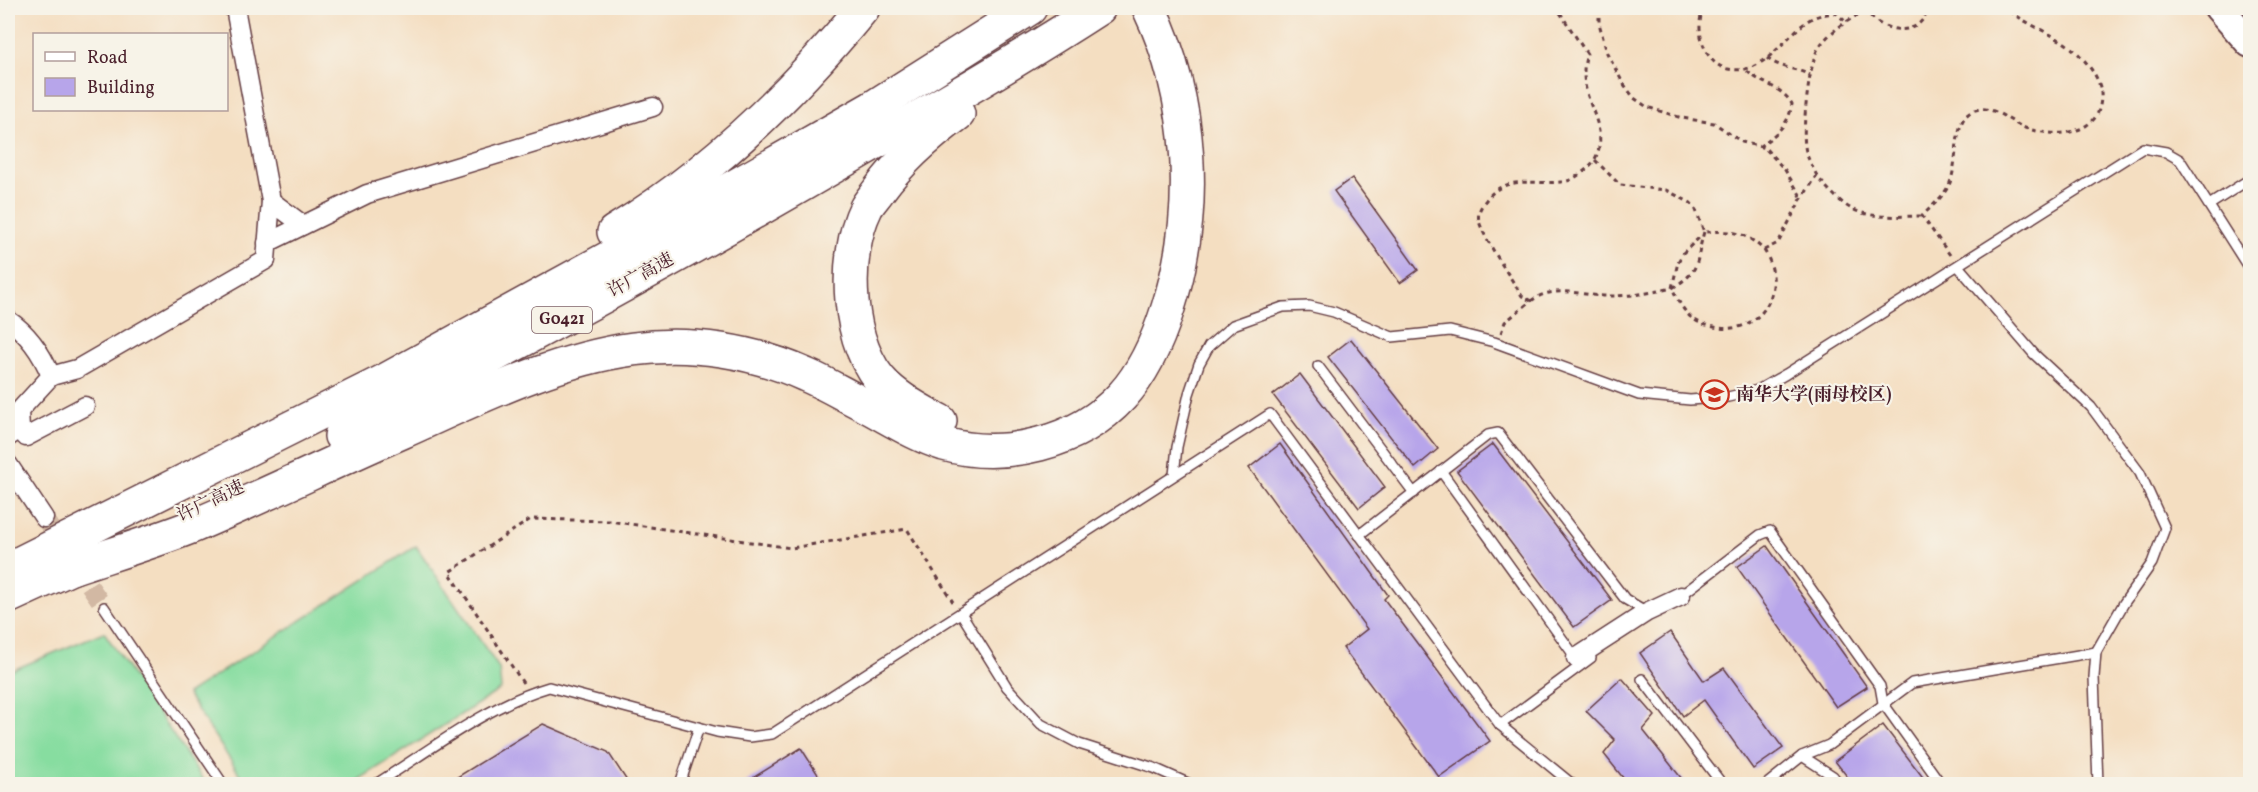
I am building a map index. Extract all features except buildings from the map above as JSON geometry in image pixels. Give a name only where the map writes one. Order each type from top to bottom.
[{"type":"highway","points":[[145,500],[225,442],[334,390],[500,302],[632,221],[723,153],[784,97],[863,8]]},
{"type":"highway","name":"许广高速","points":[[8,569],[384,381],[623,250],[872,108],[1030,8]]},
{"type":"highway","name":"许广高速","points":[[8,597],[265,476],[516,345],[760,209],[1036,49],[1099,8]]},
{"type":"highway","points":[[1120,8],[1003,80],[928,136],[892,173],[866,208],[853,249],[850,285],[853,319],[864,354],[884,385],[912,407],[946,424],[980,435],[1012,434],[1044,427],[1078,412],[1107,390],[1129,364],[1152,318],[1167,258],[1173,199],[1173,147],[1146,17]]},
{"type":"highway","points":[[75,567],[189,528],[518,380],[585,359],[633,349],[686,345],[752,356],[805,374],[944,444],[990,451],[1056,439],[1091,421],[1121,398],[1143,368],[1161,332],[1172,299],[1180,262],[1187,211],[1188,169],[1184,121],[1146,17]]},
{"type":"main road","points":[[2219,8],[2250,43]]},
{"type":"street","points":[[84,406],[26,437],[14,433],[19,411],[51,376],[77,369],[266,261],[271,201],[235,8]]},
{"type":"street","points":[[267,243],[367,194],[653,107]]},
{"type":"street","points":[[271,201],[303,225]]},
{"type":"street","points":[[8,320],[18,327],[43,355],[51,376]]},
{"type":"street","points":[[8,464],[44,518]]},
{"type":"street","points":[[1576,658],[1647,612],[1681,596]]},
{"type":"lane","points":[[1173,475],[1189,394],[1199,364],[1209,346],[1233,325],[1261,313],[1283,307],[1309,306],[1334,312],[1392,337],[1450,331],[1496,343],[1639,395],[1690,400],[1728,397],[1758,390],[1786,374],[2143,148],[2166,152],[2180,160],[2250,270]]},
{"type":"lane","points":[[2209,206],[2250,179]]},
{"type":"lane","points":[[1958,266],[2034,354],[2091,407],[2140,473],[2165,528],[2152,563],[2124,603],[2096,652],[2094,677],[2098,784]]},
{"type":"lane","points":[[1318,366],[1414,493]]},
{"type":"lane","points":[[376,784],[456,732],[522,695],[549,687],[699,727],[750,737],[772,734],[1270,414],[1500,725],[1572,784]]},
{"type":"lane","points":[[1359,535],[1488,435],[1498,433],[1625,598],[1647,612]]},
{"type":"lane","points":[[1441,471],[1576,658]]},
{"type":"lane","points":[[1500,725],[1681,596],[1760,535],[1770,531],[1880,686],[1883,703],[1941,784]]},
{"type":"lane","points":[[104,607],[224,784]]},
{"type":"lane","points":[[961,613],[1007,687],[1041,724],[1078,744],[1154,768],[1190,784]]},
{"type":"lane","points":[[1767,784],[1802,756],[1829,745],[1912,682],[2096,652]]},
{"type":"lane","points":[[1642,679],[1722,784]]},
{"type":"lane","points":[[681,784],[699,727]]},
{"type":"lane","points":[[1802,756],[1833,776],[1839,784]]},
{"type":"path","points":[[1532,301],[1522,296],[1482,228],[1479,214],[1490,194],[1508,184],[1526,181],[1569,181],[1595,160],[1601,136],[1585,94],[1582,75],[1587,54],[1557,8]]},
{"type":"path","points":[[1599,8],[1599,23],[1607,53],[1634,99],[1647,107],[1682,118],[1714,123],[1742,141],[1765,148],[1785,170],[1802,198]]},
{"type":"path","points":[[1703,8],[1700,15],[1701,38],[1714,63],[1723,68],[1746,70],[1767,58],[1808,21],[1818,16],[1836,14],[1846,21]]},
{"type":"path","points":[[1927,8],[1923,20],[1918,25],[1902,30],[1881,26],[1873,20],[1866,9],[1846,21],[1825,39],[1812,59],[1805,147],[1818,176],[1845,205],[1862,212],[1885,217],[1922,216],[1938,201],[1949,185],[1956,163],[1959,128],[1965,116],[1973,111],[1990,110],[2023,127],[2044,133],[2081,129],[2098,116],[2100,85],[2083,57],[2070,45],[2007,8]]},
{"type":"path","points":[[1767,58],[1777,65],[1799,69],[1810,75]]},
{"type":"path","points":[[1746,70],[1750,75],[1774,87],[1792,104],[1786,123],[1780,131],[1761,146]]},
{"type":"path","points":[[1496,343],[1505,322],[1541,295],[1556,291],[1616,296],[1647,293],[1672,288],[1682,283],[1698,265],[1704,232],[1696,210],[1690,203],[1666,190],[1620,185],[1595,160]]},
{"type":"path","points":[[1764,250],[1778,243],[1802,198],[1818,176]]},
{"type":"path","points":[[1922,216],[1958,266]]},
{"type":"path","points":[[1728,230],[1755,241],[1764,250],[1773,273],[1773,293],[1762,313],[1742,327],[1728,330],[1701,324],[1686,312],[1672,288],[1678,262],[1683,253],[1704,232],[1728,230]]},
{"type":"path","points":[[530,693],[449,572],[531,519],[610,521],[791,548],[907,530],[961,613]]},
{"type":"green space","points":[[416,546],[499,668],[501,689],[352,784],[246,784],[187,694]]},
{"type":"green space","points":[[104,632],[206,784],[8,784],[8,672]]},
{"type":"tunnel","points":[[44,518],[104,607]]},
{"type":"place","name":"南华大学(雨母校区)","points":[[1715,395]]}]
